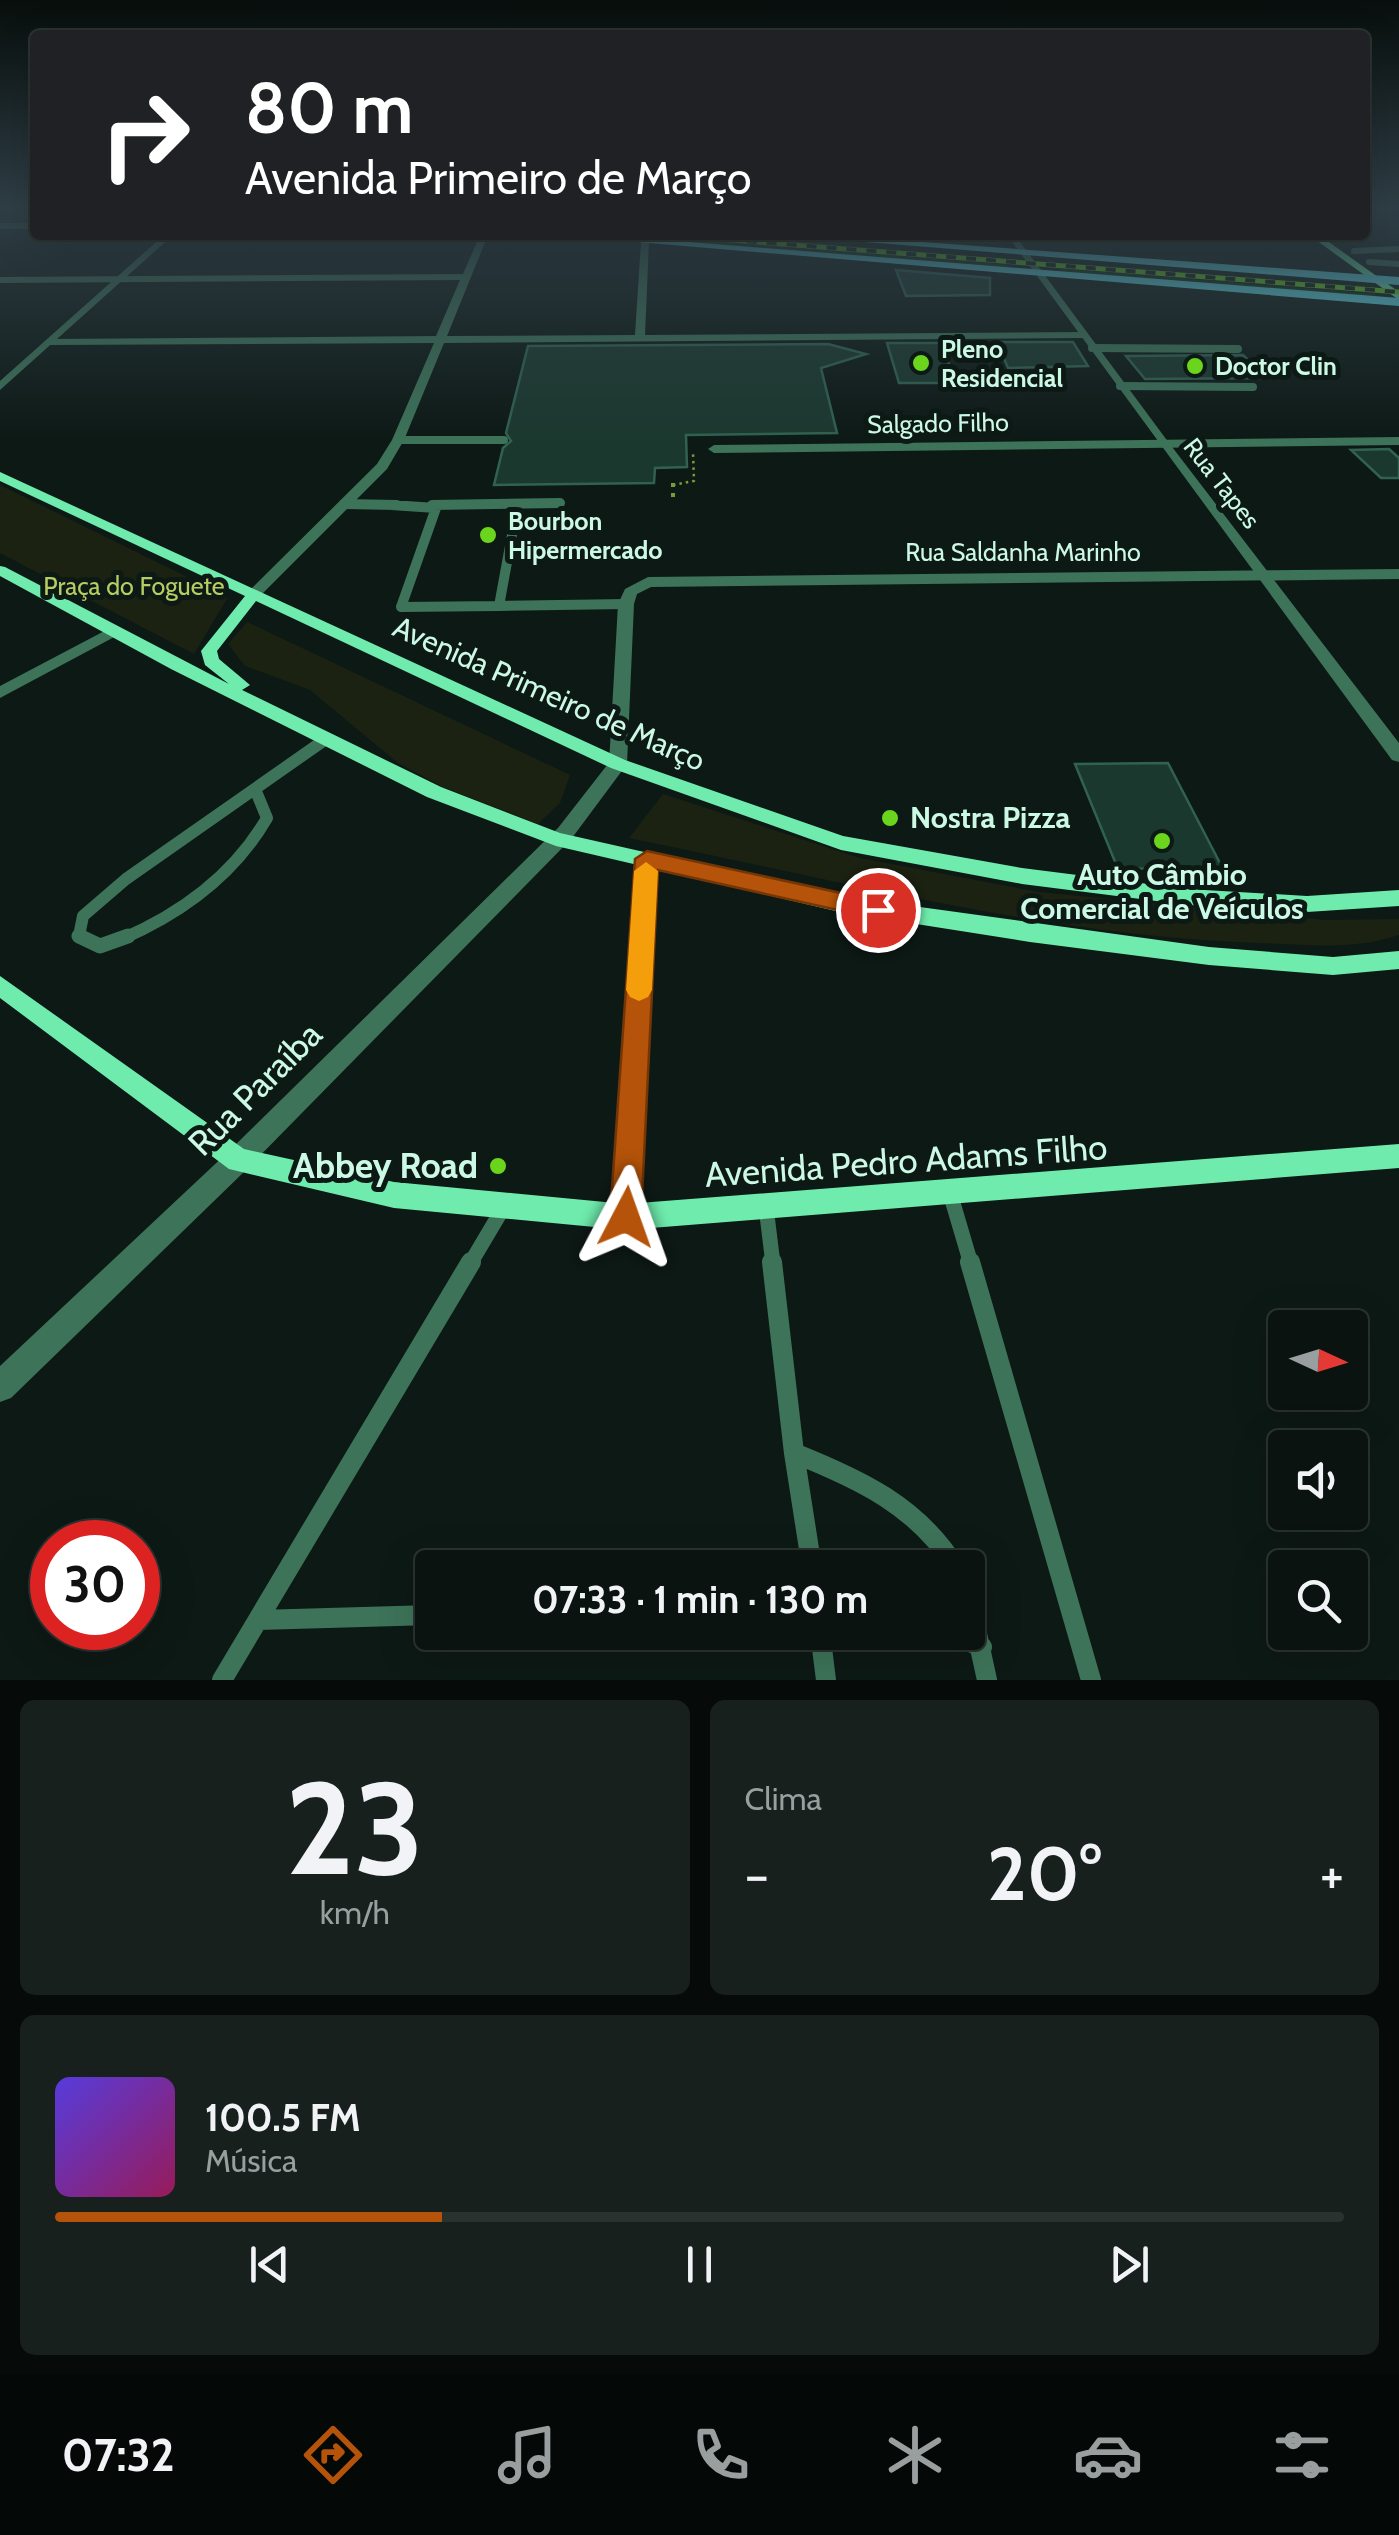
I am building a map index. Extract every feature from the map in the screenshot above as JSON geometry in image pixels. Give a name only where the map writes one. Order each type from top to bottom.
[{"type":"main road","points":[[1195,285],[1399,299]]},
{"type":"main road","name":"Avenida Primeiro de Março","points":[[0,476],[618,764],[841,843],[1022,876],[1208,898],[1306,904],[1399,898]]},
{"type":"main road","points":[[0,570],[112,632],[434,792],[556,839],[840,904],[1030,933],[1210,956],[1333,966],[1399,960]]},
{"type":"main road","points":[[255,594],[214,640],[209,651],[211,662],[322,737]]},
{"type":"main road","name":"Avenida Pedro Adams Filho","points":[[0,985],[238,1160],[394,1195],[626,1217],[1399,1156]]},
{"type":"street","points":[[0,387],[113,285]]},
{"type":"street","points":[[255,594],[382,466],[398,440],[463,285]]},
{"type":"street","points":[[639,341],[642,285]]},
{"type":"street","name":"Rua Tapes","points":[[1047,285],[1399,756]]},
{"type":"street","points":[[50,342],[1084,335]]},
{"type":"street","name":"Salgado Filho","points":[[714,450],[1399,441]]},
{"type":"street","name":"Rua Saldanha Marinho","points":[[626,604],[630,592],[648,582],[1399,574]]},
{"type":"street","points":[[618,764],[626,604]]},
{"type":"street","points":[[0,693],[112,632]]},
{"type":"street","name":"Rua Paraíba","points":[[0,1386],[238,1160],[584,812],[618,764]]},
{"type":"street","points":[[626,1217],[647,859]]},
{"type":"lane","points":[[1092,348],[1238,350]]},
{"type":"lane","points":[[1120,386],[1253,387]]},
{"type":"lane","points":[[398,440],[504,440]]},
{"type":"lane","points":[[443,487],[401,607],[626,604]]},
{"type":"lane","points":[[344,504],[560,503]]},
{"type":"lane","points":[[499,606],[516,512]]},
{"type":"lane","points":[[255,789],[267,818],[256,842],[237,863],[134,937],[100,946],[79,936],[83,916],[126,878],[255,789],[322,737]]},
{"type":"lane","points":[[950,1193],[1092,1680]]},
{"type":"lane","points":[[222,1680],[505,1205]]},
{"type":"lane","points":[[766,1207],[809,1550]]},
{"type":"lane","points":[[794,1453],[857,1478],[897,1501],[946,1550]]},
{"type":"lane","points":[[258,1620],[415,1615]]},
{"type":"lane","points":[[822,1650],[826,1680]]},
{"type":"lane","points":[[982,1650],[987,1680]]},
{"type":"path","points":[[673,501],[673,482],[694,481],[694,450],[714,450]]},
{"type":"green space","name":"Praça do Foguete","points":[[0,485],[228,597],[194,654],[0,553]]},
{"type":"green space","points":[[247,622],[570,775],[560,803],[538,824],[443,787],[398,763],[310,690],[245,666],[228,644]]},
{"type":"green space","points":[[663,794],[860,858],[1039,892],[1325,920],[1399,919],[1399,935],[1346,945],[1311,945],[1178,938],[1099,929],[941,903],[629,838]]},
{"type":"building","points":[[902,285],[990,285],[990,295],[906,296]]},
{"type":"building","points":[[997,342],[1073,342],[1088,366],[1008,368]]},
{"type":"building","name":"Pleno Residencial","points":[[887,343],[940,343],[957,383],[899,383]]},
{"type":"building","points":[[828,344],[866,354],[821,368],[837,433],[686,435],[687,467],[655,468],[654,483],[494,485],[503,448],[511,441],[506,433],[528,346]]},
{"type":"building","name":"Doctor Clin","points":[[1243,355],[1266,378],[1145,379],[1126,356]]},
{"type":"building","points":[[1389,449],[1399,458],[1399,478],[1381,478],[1351,450]]},
{"type":"building","points":[[1168,763],[1222,867],[1118,869],[1075,764]]},
{"type":"waterway","points":[[1241,285],[1374,296]]},
{"type":"railway","points":[[1314,285],[1399,292]]},
{"type":"slow traffic","points":[[639,990],[646,871]]},
{"type":"place","name":"Pleno Residencial","points":[[921,363]]},
{"type":"place","name":"Doctor Clin","points":[[1195,366]]},
{"type":"place","name":"Bourbon Hipermercado","points":[[488,535]]},
{"type":"place","name":"Nostra Pizza","points":[[890,818]]},
{"type":"place","name":"Auto Câmbio Comercial de Veículos","points":[[1162,841]]},
{"type":"place","name":"Abbey Road","points":[[498,1166]]},
{"type":"route","points":[[626,1217],[647,859],[878,910]]}]
